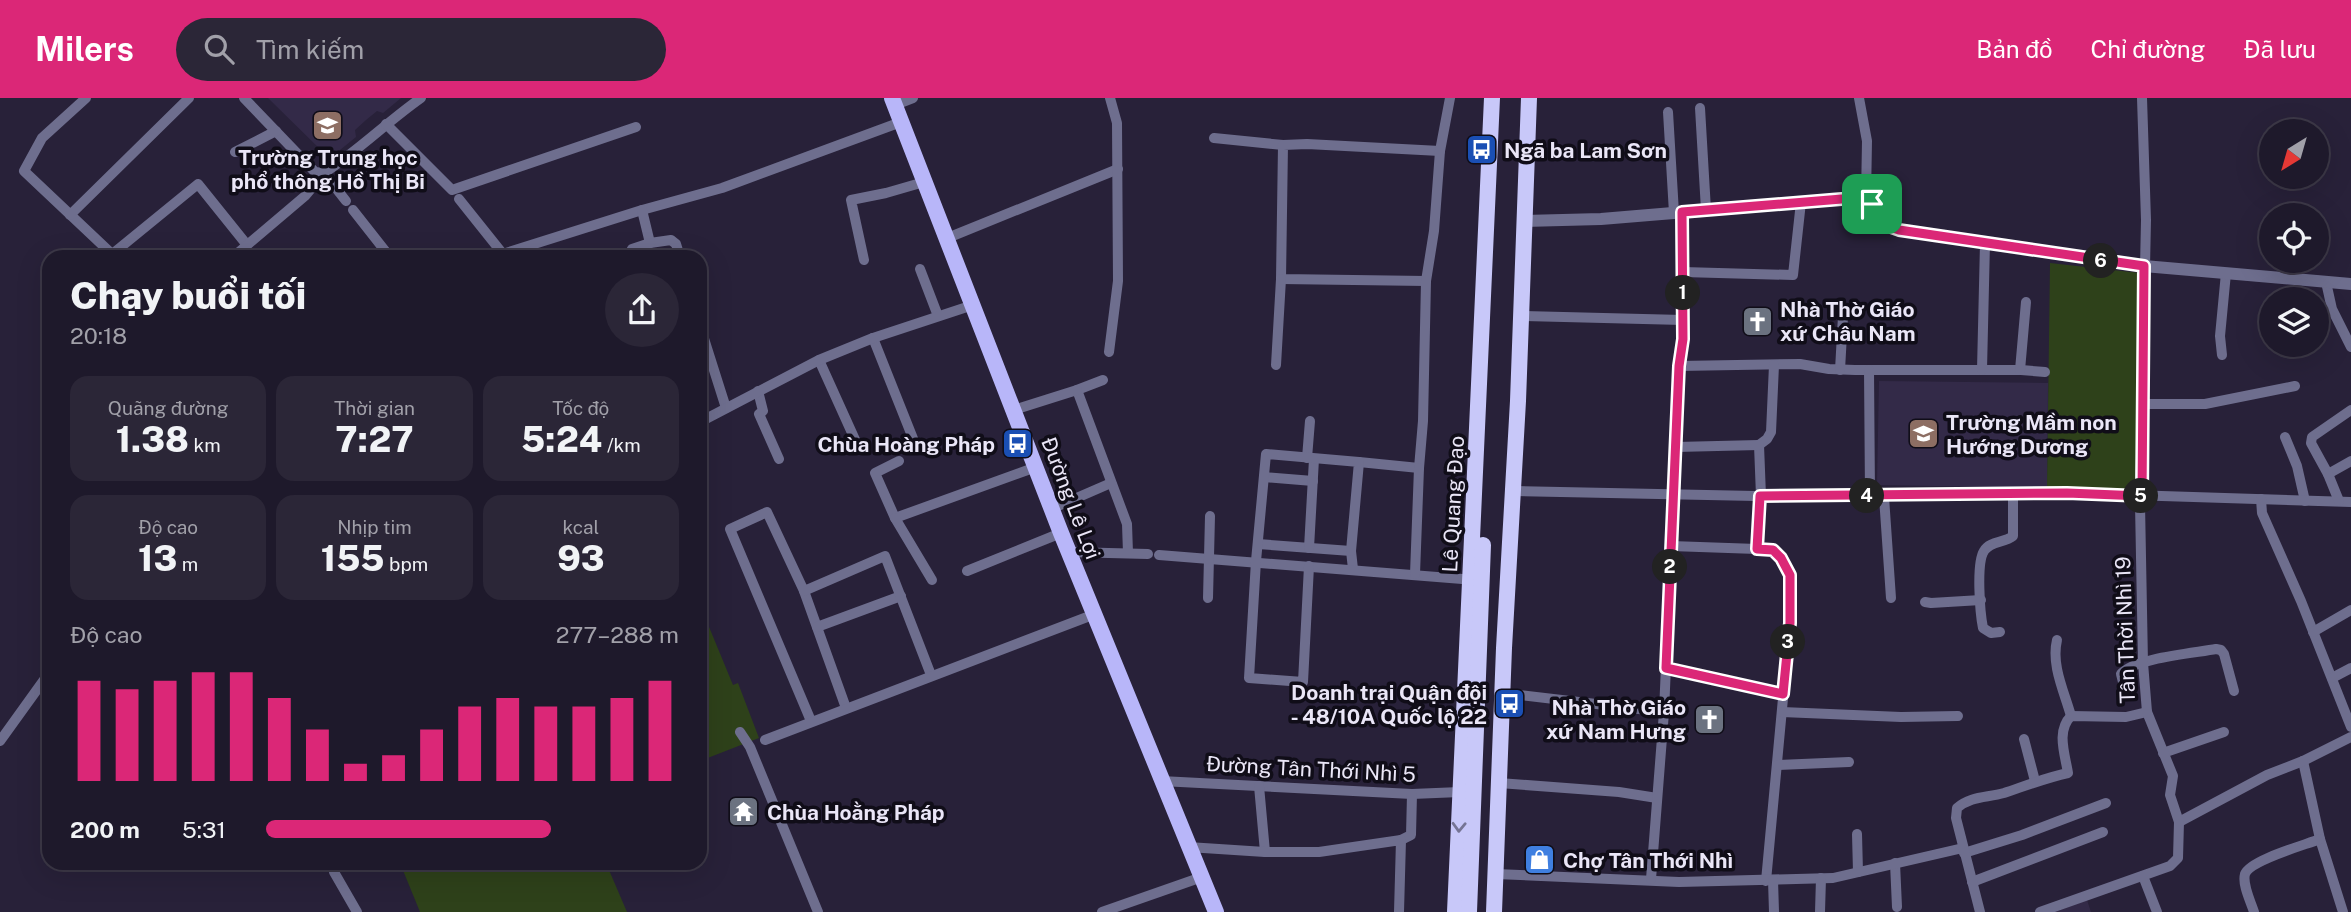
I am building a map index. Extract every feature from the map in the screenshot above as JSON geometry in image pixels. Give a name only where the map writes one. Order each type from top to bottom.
[{"type":"highway","name":"Lê Quang Đạo","points":[[1469,912],[1476,580],[1492,98]]},
{"type":"highway","name":"Lê Quang Đạo","points":[[1455,912],[1460,792],[1476,580],[1501,98]]},
{"type":"highway","points":[[1485,912],[1520,98]]},
{"type":"highway","points":[[1494,912],[1529,98]]},
{"type":"main road","name":"Đường Lê Lợi","points":[[894,101],[1060,533],[1216,912]]},
{"type":"street","points":[[86,98],[42,138],[24,172],[107,250]]},
{"type":"street","points":[[70,215],[189,98]]},
{"type":"street","points":[[244,98],[315,172],[324,173],[346,201]]},
{"type":"street","points":[[241,250],[305,197],[324,173],[350,156],[421,98]]},
{"type":"street","points":[[894,101],[913,98]]},
{"type":"street","points":[[1109,352],[1118,281],[1117,123],[1110,98]]},
{"type":"street","points":[[1415,574],[1423,421],[1426,281],[1440,151],[1450,98]]},
{"type":"street","points":[[1859,98],[1867,141],[1866,197],[1888,227],[2144,266],[2326,282],[2349,287]]},
{"type":"street","name":"Tân Thời Nhì 19","points":[[2040,912],[2170,866],[2179,858],[2179,822],[2170,796],[2173,776],[2147,712],[2143,663],[2142,496],[2146,220],[2142,98]]},
{"type":"street","points":[[1700,108],[1706,210]]},
{"type":"street","points":[[1651,879],[1664,712],[1679,366],[1683,339],[1683,272],[1668,112]]},
{"type":"street","points":[[528,250],[642,210],[722,188],[901,122]]},
{"type":"street","points":[[386,124],[452,190],[636,127]]},
{"type":"street","points":[[235,152],[276,131]]},
{"type":"street","points":[[1214,138],[1283,145],[1440,151]]},
{"type":"street","points":[[1276,365],[1281,279],[1283,145]]},
{"type":"street","points":[[945,239],[1118,169]]},
{"type":"street","points":[[864,260],[851,200],[924,182]]},
{"type":"street","points":[[120,250],[198,184],[247,245]]},
{"type":"street","points":[[1524,220],[1601,219],[1866,197]]},
{"type":"street","points":[[459,199],[494,250]]},
{"type":"street","points":[[1683,272],[1793,275],[1801,202]]},
{"type":"street","points":[[353,210],[384,250]]},
{"type":"street","points":[[642,210],[650,243]]},
{"type":"street","points":[[632,250],[650,243],[671,240],[678,250]]},
{"type":"street","points":[[1982,370],[1985,243]]},
{"type":"street","points":[[920,269],[938,316]]},
{"type":"street","points":[[2222,355],[2220,336],[2225,273]]},
{"type":"street","points":[[1281,279],[1426,281]]},
{"type":"street","points":[[2326,282],[2332,309],[2351,346]]},
{"type":"street","points":[[2020,370],[2026,302]]},
{"type":"street","points":[[707,418],[819,360],[873,338],[973,305]]},
{"type":"street","points":[[1520,316],[1683,320]]},
{"type":"street","points":[[1840,370],[1843,316]]},
{"type":"street","points":[[873,338],[916,446]]},
{"type":"street","points":[[707,348],[726,408]]},
{"type":"street","points":[[819,360],[857,444]]},
{"type":"street","points":[[1679,366],[1800,364],[1840,370],[2045,372]]},
{"type":"street","points":[[1676,447],[1759,445],[1767,439],[1771,432],[1774,365]]},
{"type":"street","points":[[1869,370],[1870,496]]},
{"type":"street","points":[[1014,410],[1103,380]]},
{"type":"street","points":[[2143,404],[2205,404],[2295,386]]},
{"type":"street","points":[[1077,390],[1127,524],[1128,553]]},
{"type":"street","points":[[758,391],[763,411],[760,414],[779,459]]},
{"type":"street","points":[[2339,501],[2311,440],[2351,410]]},
{"type":"street","points":[[1309,548],[1313,481],[1310,421]]},
{"type":"street","points":[[2285,437],[2297,466],[2305,500]]},
{"type":"street","points":[[1757,549],[1759,445]]},
{"type":"street","points":[[1309,566],[1303,682],[1249,678],[1266,454],[1419,468]]},
{"type":"street","points":[[899,461],[875,473],[895,518],[932,580]]},
{"type":"street","points":[[2328,474],[2351,461]]},
{"type":"street","points":[[1353,569],[1351,551],[1359,463]]},
{"type":"street","points":[[895,518],[1035,467]]},
{"type":"street","points":[[1264,477],[1313,481]]},
{"type":"street","points":[[1051,509],[1111,483]]},
{"type":"street","points":[[1513,491],[1760,496],[2067,493],[2351,502]]},
{"type":"street","points":[[2000,632],[1991,633],[1983,628],[1980,579],[1983,552],[1991,544],[2013,536],[2014,495]]},
{"type":"street","points":[[1884,496],[1891,598]]},
{"type":"street","points":[[2260,499],[2262,513],[2314,632],[2351,727]]},
{"type":"street","points":[[811,721],[730,529],[767,512],[804,591],[846,708]]},
{"type":"street","points":[[1208,598],[1210,516]]},
{"type":"street","points":[[967,571],[1060,533]]},
{"type":"street","points":[[1258,544],[1351,551]]},
{"type":"street","points":[[1671,546],[1773,550],[1781,558],[1790,575],[1790,623],[1770,881],[1774,912]]},
{"type":"street","points":[[1069,552],[1256,561],[1476,580]]},
{"type":"street","points":[[804,591],[885,556],[931,675]]},
{"type":"street","points":[[817,627],[901,596]]},
{"type":"street","points":[[1925,602],[1981,600]]},
{"type":"street","points":[[2314,632],[2351,610]]},
{"type":"street","points":[[765,740],[1095,614]]},
{"type":"street","points":[[2057,640],[2054,662],[2071,716]]},
{"type":"street","points":[[2126,694],[2122,672],[2143,663],[2221,650],[2234,691]]},
{"type":"street","points":[[1666,668],[1783,694]]},
{"type":"street","points":[[2332,678],[2351,668]]},
{"type":"street","points":[[0,741],[42,683]]},
{"type":"street","points":[[1502,693],[1664,712]]},
{"type":"street","points":[[1782,712],[1901,717],[1958,716]]},
{"type":"street","points":[[1980,912],[1963,850],[1956,818],[1957,808],[1966,800],[2002,793],[2068,773],[2062,730],[2064,723],[2071,716],[2126,717],[2147,712]]},
{"type":"street","points":[[740,732],[750,747],[818,912]]},
{"type":"street","points":[[2163,753],[2224,732]]},
{"type":"street","points":[[2179,822],[2267,775],[2351,737]]},
{"type":"street","points":[[2024,739],[2035,781]]},
{"type":"street","points":[[2303,761],[2320,839],[2343,912]]},
{"type":"street","points":[[1778,765],[1849,762]]},
{"type":"street","name":"Đường Tân Thới Nhì 5","points":[[1161,781],[1412,794],[1460,792]]},
{"type":"street","points":[[1499,783],[1619,792],[1657,798]]},
{"type":"street","points":[[1259,786],[1265,852]]},
{"type":"street","points":[[1188,847],[1318,852],[1401,840],[1411,835],[1412,794]]},
{"type":"street","points":[[1496,874],[1678,881],[1822,878],[1963,850],[2022,835],[2106,803]]},
{"type":"street","points":[[1972,882],[2103,832]]},
{"type":"street","points":[[1857,834],[1858,872]]},
{"type":"street","points":[[2254,912],[2244,877],[2246,871],[2263,860],[2320,839]]},
{"type":"street","points":[[1399,912],[1401,840]]},
{"type":"street","points":[[1895,863],[1897,906]]},
{"type":"street","points":[[334,872],[357,912]]},
{"type":"street","points":[[2143,876],[2157,912]]},
{"type":"street","points":[[1102,912],[1132,907],[1202,877]]},
{"type":"street","points":[[1820,912],[1822,878]]},
{"type":"shaded area","name":"Trường Trung học phổ thông Hồ Thị Bi","points":[[268,98],[401,98],[383,113],[377,111],[366,120],[355,130],[356,137],[335,154],[324,153]]},
{"type":"shaded area","points":[[1879,381],[2048,383],[2047,488],[1877,485]]},
{"type":"shaded area","points":[[2087,900],[2091,912],[2055,912]]},
{"type":"green space","points":[[2050,263],[2140,273],[2141,492],[2047,488]]},
{"type":"green space","points":[[707,622],[733,685],[738,683],[759,738],[707,758]]},
{"type":"green space","points":[[403,870],[609,870],[627,912],[420,912]]},
{"type":"place","name":"Trường Trung học phổ thông Hồ Thị Bi","points":[[328,125]]},
{"type":"place","name":"Ngã ba Lam Sơn","points":[[1481,150]]},
{"type":"place","name":"Nhà Thờ Giáo xứ Châu Nam","points":[[1757,321]]},
{"type":"place","name":"Trường Mầm non Hướng Dương","points":[[1923,434]]},
{"type":"place","name":"Chùa Hoàng Pháp","points":[[1018,444]]},
{"type":"place","name":"Doanh trại Quận đội - 48/10A Quốc lộ 22","points":[[1510,704]]},
{"type":"place","name":"Nhà Thờ Giáo xứ Nam Hưng","points":[[1709,719]]},
{"type":"place","name":"Chùa Hoằng Pháp","points":[[744,812]]},
{"type":"place","name":"Chợ Tân Thới Nhì","points":[[1540,860]]},
{"type":"route","points":[[1866,197],[1872,204],[1885,225],[1899,230],[2144,266],[2142,496],[2067,493],[1760,496],[1757,549],[1773,550],[1781,558],[1790,575],[1790,623],[1783,694],[1666,668],[1679,366],[1683,339],[1682,212],[1866,197]]}]
